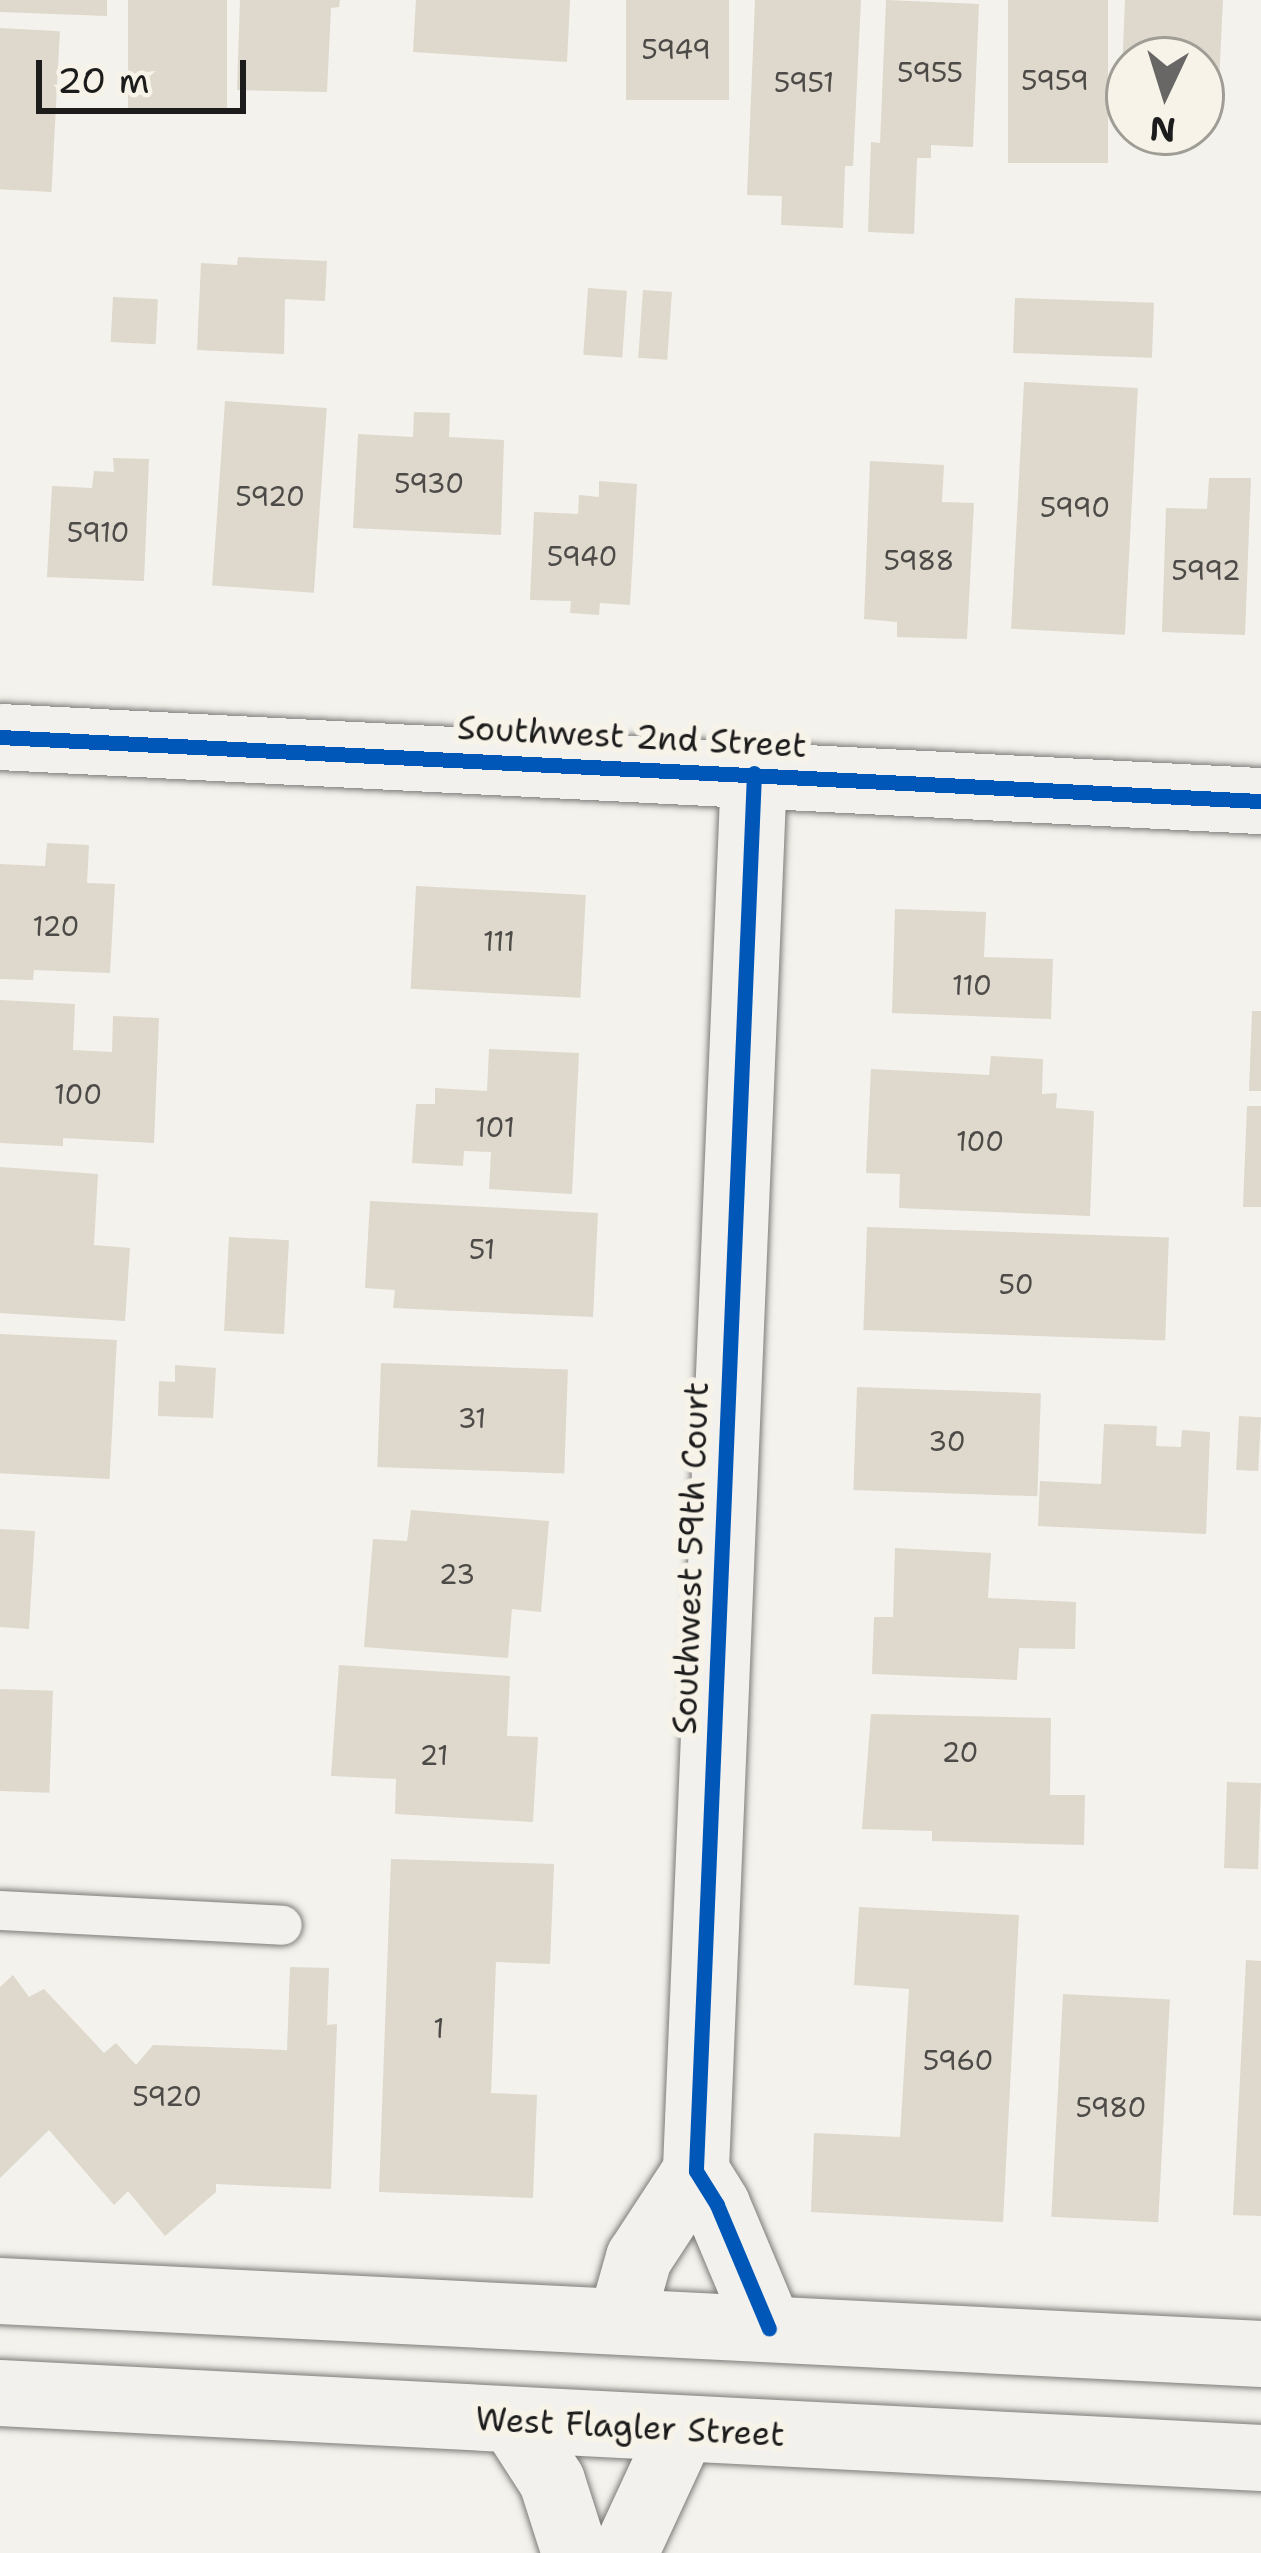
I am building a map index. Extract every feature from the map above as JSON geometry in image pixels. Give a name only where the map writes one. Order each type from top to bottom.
[{"type":"street","name":"Southwest 2nd Street","points":[[0,737],[1261,801]]},
{"type":"street","name":"Southwest 59th Court","points":[[696,2171],[754,773]]},
{"type":"street","points":[[621,2321],[639,2258],[696,2171],[717,2205],[769,2330]]},
{"type":"street","points":[[0,2290],[1261,2354]]},
{"type":"street","name":"West Flagler Street","points":[[0,2393],[1261,2458]]},
{"type":"street","points":[[514,2422],[552,2481],[575,2553]]},
{"type":"street","points":[[625,2553],[682,2430]]},
{"type":"lane","points":[[0,1910],[282,1925]]},
{"type":"building","points":[[0,0],[107,0],[107,16],[0,12]]},
{"type":"building","points":[[128,0],[227,0],[227,112],[128,112]]},
{"type":"building","points":[[240,0],[340,0],[339,7],[331,8],[327,92],[237,90]]},
{"type":"building","points":[[416,0],[570,0],[567,62],[413,52]]},
{"type":"building","points":[[626,0],[729,0],[729,100],[626,100]]},
{"type":"building","points":[[755,0],[861,0],[853,166],[845,166],[843,228],[781,225],[782,196],[747,195]]},
{"type":"building","points":[[886,0],[979,4],[973,147],[931,145],[931,158],[917,158],[914,234],[868,232],[871,142],[880,143]]},
{"type":"building","points":[[1008,0],[1108,0],[1108,163],[1008,163]]},
{"type":"building","points":[[1125,0],[1223,0],[1221,36],[1124,36]]},
{"type":"building","points":[[0,28],[60,31],[51,192],[0,189]]},
{"type":"building","points":[[238,257],[327,261],[325,301],[285,299],[284,354],[197,350],[201,263],[237,265]]},
{"type":"building","points":[[588,288],[627,291],[622,358],[583,355]]},
{"type":"building","points":[[643,290],[672,292],[667,360],[638,358]]},
{"type":"building","points":[[113,297],[158,299],[156,344],[111,342]]},
{"type":"building","points":[[1015,298],[1154,303],[1152,358],[1013,353]]},
{"type":"building","points":[[1024,382],[1138,388],[1125,635],[1011,629]]},
{"type":"building","points":[[225,401],[327,408],[314,593],[212,586]]},
{"type":"building","points":[[414,412],[450,413],[449,437],[504,440],[501,535],[353,528],[358,434],[413,437]]},
{"type":"building","points":[[113,458],[149,459],[144,581],[47,577],[52,486],[92,488],[94,471],[114,472]]},
{"type":"building","points":[[870,461],[944,465],[942,502],[974,503],[967,639],[897,637],[897,622],[864,619]]},
{"type":"building","points":[[1209,478],[1251,478],[1245,635],[1162,632],[1166,508],[1207,509]]},
{"type":"building","points":[[599,481],[637,484],[630,605],[600,603],[599,615],[570,613],[571,601],[530,600],[534,512],[578,514],[579,495],[599,497]]},
{"type":"building","points":[[47,843],[89,845],[87,883],[115,884],[110,973],[34,970],[33,980],[0,979],[0,864],[45,866]]},
{"type":"building","points":[[416,886],[586,895],[580,998],[411,989]]},
{"type":"building","points":[[895,909],[986,912],[984,957],[1053,959],[1051,1019],[892,1013]]},
{"type":"building","points":[[0,1000],[75,1004],[73,1050],[112,1052],[113,1016],[159,1018],[154,1143],[63,1138],[63,1146],[0,1143]]},
{"type":"building","points":[[1252,1011],[1261,1011],[1261,1091],[1249,1091]]},
{"type":"building","points":[[489,1049],[579,1053],[572,1194],[489,1189],[491,1152],[464,1151],[463,1166],[412,1163],[416,1104],[435,1104],[435,1088],[487,1091]]},
{"type":"building","points":[[991,1056],[1043,1059],[1042,1094],[1057,1093],[1056,1108],[1094,1111],[1090,1216],[899,1208],[900,1174],[866,1173],[871,1069],[989,1075]]},
{"type":"building","points":[[1247,1106],[1261,1106],[1261,1207],[1243,1207]]},
{"type":"building","points":[[0,1167],[98,1174],[94,1245],[130,1248],[125,1321],[0,1313]]},
{"type":"building","points":[[370,1201],[598,1213],[593,1317],[393,1308],[395,1290],[365,1288]]},
{"type":"building","points":[[867,1227],[1169,1238],[1165,1340],[863,1330]]},
{"type":"building","points":[[229,1237],[289,1240],[284,1334],[224,1331]]},
{"type":"building","points":[[0,1334],[117,1340],[110,1479],[0,1473]]},
{"type":"building","points":[[381,1363],[568,1370],[564,1473],[377,1467]]},
{"type":"building","points":[[175,1365],[216,1368],[213,1418],[158,1416],[159,1381],[175,1382]]},
{"type":"building","points":[[857,1387],[1041,1393],[1037,1496],[853,1490]]},
{"type":"building","points":[[1239,1416],[1261,1417],[1258,1471],[1236,1470]]},
{"type":"building","points":[[1104,1424],[1157,1426],[1156,1446],[1181,1447],[1182,1430],[1210,1432],[1206,1534],[1038,1526],[1040,1481],[1101,1484]]},
{"type":"building","points":[[411,1510],[549,1521],[541,1612],[512,1609],[508,1658],[364,1647],[373,1539],[407,1541]]},
{"type":"building","points":[[0,1529],[35,1531],[29,1629],[0,1627]]},
{"type":"building","points":[[895,1548],[991,1553],[988,1598],[1076,1602],[1075,1649],[1019,1648],[1017,1680],[872,1674],[874,1617],[893,1617]]},
{"type":"building","points":[[339,1665],[510,1676],[507,1736],[538,1737],[533,1822],[395,1814],[396,1779],[331,1776]]},
{"type":"building","points":[[0,1689],[53,1691],[49,1793],[0,1791]]},
{"type":"building","points":[[871,1714],[1051,1718],[1050,1795],[1085,1795],[1084,1845],[932,1841],[932,1831],[862,1829]]},
{"type":"building","points":[[1227,1782],[1261,1783],[1258,1869],[1224,1868]]},
{"type":"building","points":[[391,1859],[554,1864],[550,1964],[496,1962],[491,2093],[537,2095],[533,2198],[379,2192]]},
{"type":"building","points":[[859,1907],[1019,1915],[1003,2222],[811,2212],[814,2133],[900,2137],[909,1989],[854,1985]]},
{"type":"building","points":[[1246,1960],[1261,1961],[1261,2216],[1233,2215]]},
{"type":"building","points":[[290,1967],[329,1968],[327,2025],[337,2024],[331,2189],[216,2184],[216,2192],[165,2236],[128,2191],[114,2205],[49,2130],[0,2178],[0,1987],[13,1975],[29,1997],[44,1989],[104,2053],[116,2043],[136,2065],[153,2045],[287,2050]]},
{"type":"building","points":[[1063,1994],[1170,2000],[1158,2222],[1051,2217]]},
{"type":"cycle path","points":[[0,737],[1261,801]]},
{"type":"cycle path","points":[[754,773],[696,2171],[717,2205],[769,2329]]}]
